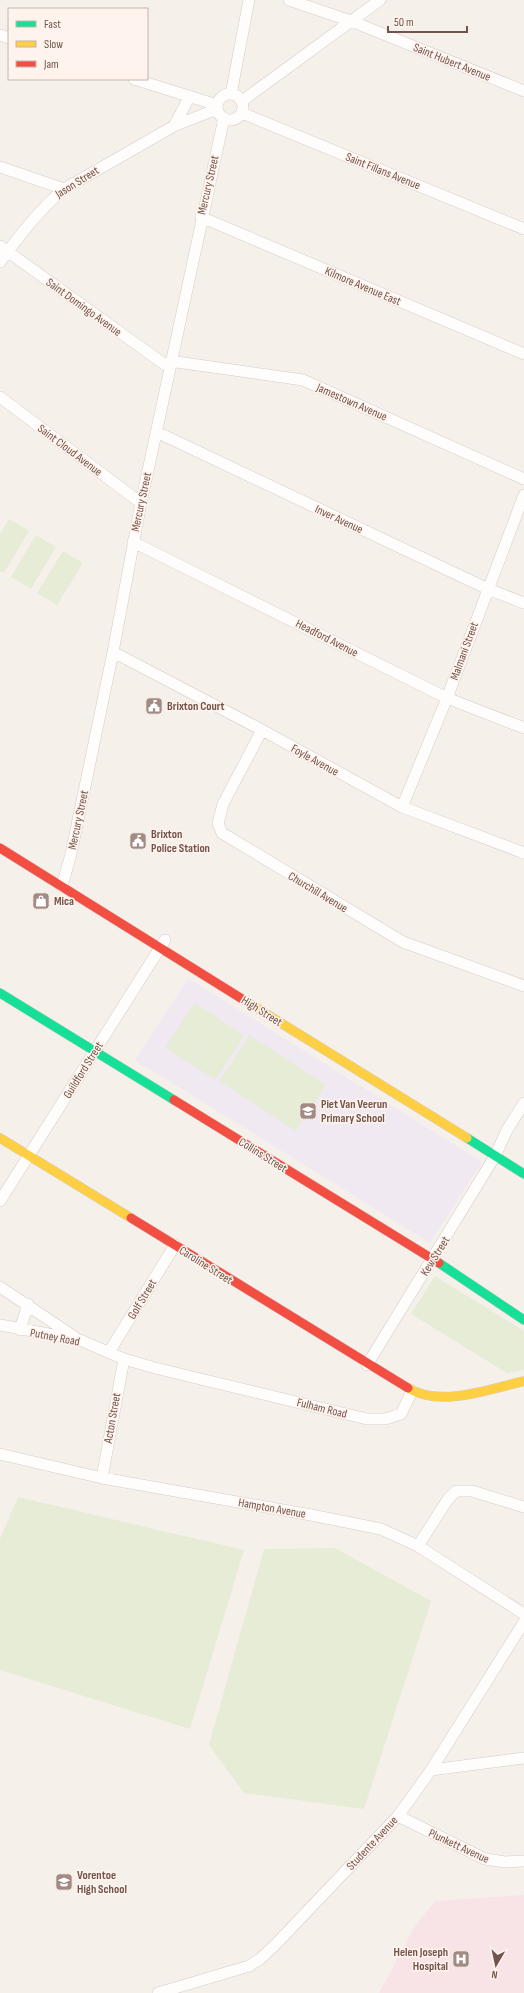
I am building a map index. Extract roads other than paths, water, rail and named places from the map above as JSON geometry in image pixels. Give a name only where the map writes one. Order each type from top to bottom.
[{"type":"street","points":[[230,94],[249,0]]},
{"type":"street","name":"Saint Hubert Avenue","points":[[289,0],[351,21],[524,91]]},
{"type":"street","points":[[242,101],[380,0]]},
{"type":"street","points":[[137,80],[189,98],[234,119],[242,113],[242,101],[237,96],[230,94],[223,96],[219,111]]},
{"type":"street","points":[[174,126],[189,98]]},
{"type":"street","name":"Jason Street","points":[[0,262],[4,248],[45,206],[64,189],[174,126],[219,111]]},
{"type":"street","name":"Mercury Street","points":[[67,882],[113,652],[133,542],[201,217],[219,111]]},
{"type":"street","name":"Saint Fillans Avenue","points":[[242,113],[524,229]]},
{"type":"street","points":[[0,167],[64,189]]},
{"type":"street","name":"Kilmore Avenue East","points":[[201,217],[524,354]]},
{"type":"street","name":"Saint Domingo Avenue","points":[[4,248],[164,364],[170,362]]},
{"type":"street","name":"Jamestown Avenue","points":[[170,362],[303,380],[524,479]]},
{"type":"street","name":"Saint Cloud Avenue","points":[[0,397],[141,503]]},
{"type":"street","name":"Inver Avenue","points":[[156,434],[163,435],[488,589],[524,602]]},
{"type":"street","name":"Malmani Street","points":[[402,807],[447,698],[524,495]]},
{"type":"street","name":"Headford Avenue","points":[[133,542],[447,698],[524,728]]},
{"type":"street","name":"Foyle Avenue","points":[[113,652],[262,730],[402,807],[524,853]]},
{"type":"street","name":"Churchill Avenue","points":[[262,730],[223,804],[218,822],[222,834],[404,942],[524,986]]},
{"type":"street","name":"High Street","points":[[0,848],[67,882],[164,942],[524,1174]]},
{"type":"street","name":"High Street","points":[[55,870],[67,882]]},
{"type":"street","name":"Guildford Street","points":[[0,1201],[164,942]]},
{"type":"street","name":"Collins Street","points":[[0,993],[433,1259],[524,1320]]},
{"type":"street","name":"Kew Street","points":[[367,1364],[495,1156],[501,1146],[507,1130],[524,1103]]},
{"type":"street","name":"Caroline Street","points":[[0,1138],[412,1391]]},
{"type":"street","name":"Golf Street","points":[[109,1352],[175,1245]]},
{"type":"street","points":[[0,1287],[28,1304],[80,1340]]},
{"type":"street","points":[[20,1330],[28,1304]]},
{"type":"street","name":"Putney Road","points":[[0,1325],[20,1330],[80,1340],[109,1352]]},
{"type":"street","name":"Fulham Road","points":[[109,1352],[124,1359],[155,1368],[367,1419],[385,1419],[401,1414],[412,1391]]},
{"type":"street","name":"Acton Street","points":[[102,1478],[124,1359]]},
{"type":"street","points":[[412,1391],[430,1397],[447,1398],[524,1381]]},
{"type":"street","name":"Hampton Avenue","points":[[0,1454],[102,1478],[374,1527],[389,1532],[418,1546],[524,1614]]},
{"type":"street","points":[[418,1546],[448,1499],[456,1491],[472,1491],[524,1507]]},
{"type":"street","name":"Studente Avenue","points":[[158,1993],[235,1970],[260,1959],[398,1816],[431,1770],[524,1622]]},
{"type":"street","points":[[431,1770],[524,1758]]},
{"type":"street","name":"Plunkett Avenue","points":[[398,1816],[485,1859],[505,1862],[524,1861]]},
{"type":"place","name":"Brixton Court","points":[[154,706]]},
{"type":"place","name":"Brixton Police Station","points":[[138,841]]},
{"type":"place","name":"Mica","points":[[41,901]]},
{"type":"place","name":"Piet Van Veerun Primary School","points":[[308,1111]]},
{"type":"place","name":"Vorentoe High School","points":[[64,1882]]},
{"type":"place","name":"Helen Joseph Hospital","points":[[461,1959]]}]
